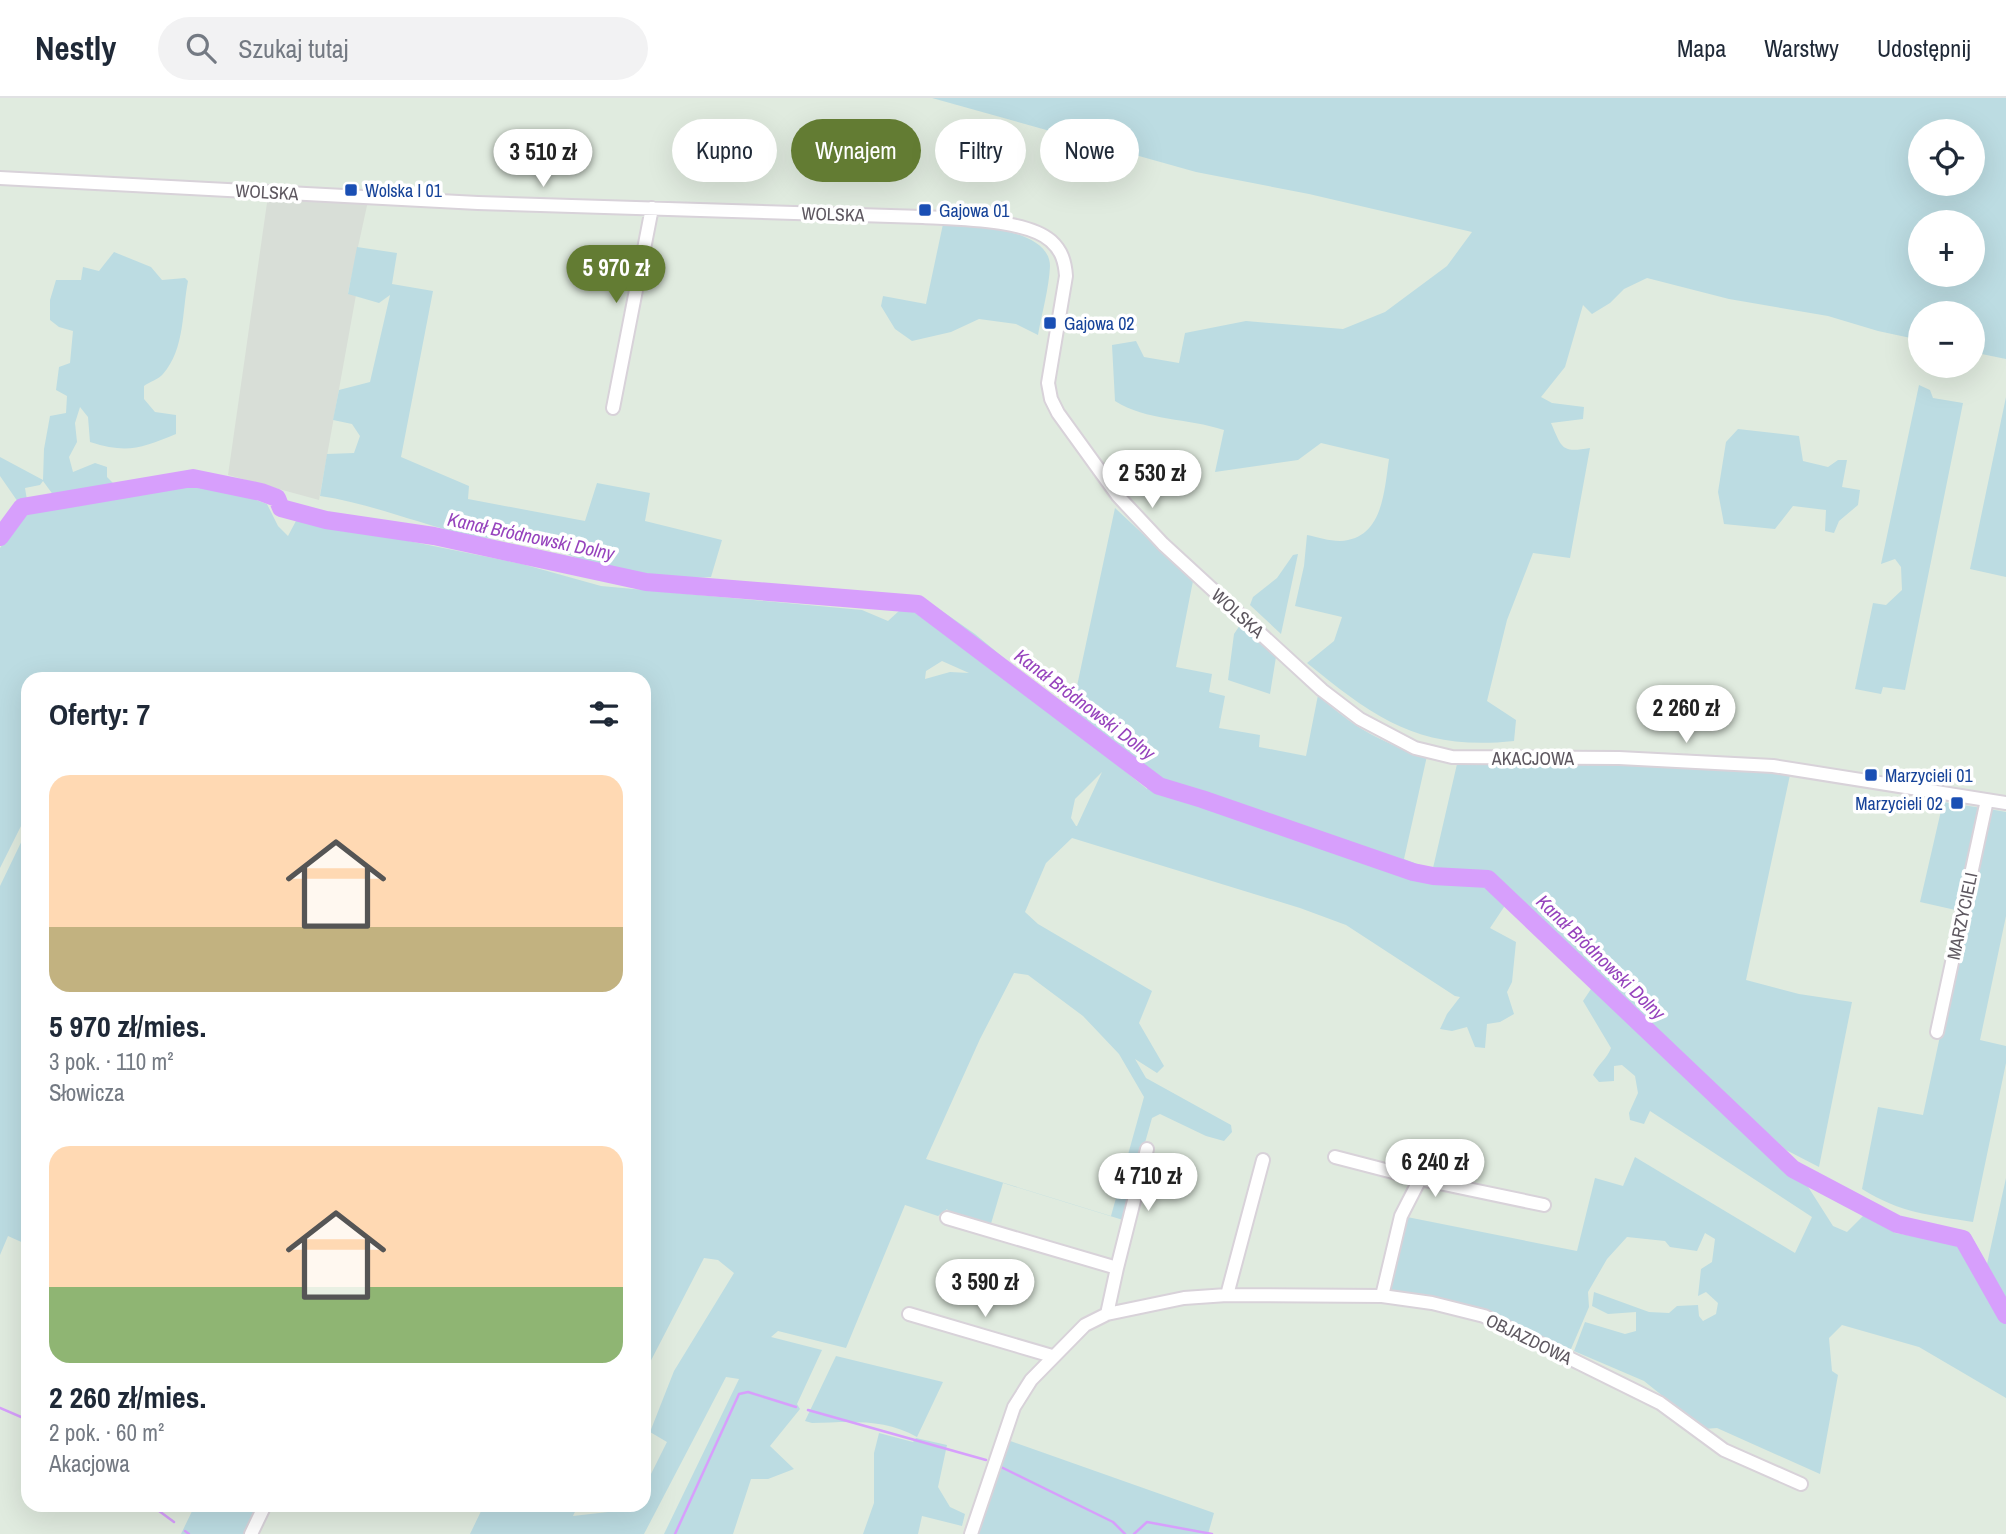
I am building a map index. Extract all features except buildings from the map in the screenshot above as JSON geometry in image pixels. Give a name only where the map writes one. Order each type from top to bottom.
[{"type":"street","name":"WOLSKA","points":[[0,178],[478,203],[976,220],[1039,233],[1051,241],[1061,253],[1066,276],[1048,383],[1051,399],[1058,413],[1139,521],[1314,683],[1360,719]]},
{"type":"street","points":[[613,408],[652,208]]},
{"type":"street","name":"AKACJOWA","points":[[1360,719],[1415,748],[1452,757],[1619,758],[1773,766],[2006,803]]},
{"type":"street","name":"MARZYCIELI","points":[[1937,1032],[1987,800]]},
{"type":"street","points":[[1107,1314],[1147,1149]]},
{"type":"street","points":[[1335,1157],[1420,1179],[1544,1205]]},
{"type":"street","points":[[1227,1295],[1263,1160]]},
{"type":"street","points":[[1382,1296],[1401,1216],[1420,1179]]},
{"type":"street","points":[[947,1218],[1116,1268]]},
{"type":"street","name":"OBJAZDOWA","points":[[971,1534],[1014,1407],[1031,1380],[1085,1325],[1107,1314],[1184,1298],[1227,1295],[1382,1296],[1432,1303],[1484,1316],[1567,1359],[1631,1387],[1690,1423],[1724,1450],[1801,1484]]},
{"type":"street","points":[[909,1314],[1052,1356]]},
{"type":"street","points":[[251,1534],[262,1512]]},
{"type":"shaded area","points":[[932,98],[2006,98],[2006,359],[1985,355],[1985,301],[1908,301],[1908,337],[1828,316],[1729,299],[1647,278],[1624,289],[1610,303],[1592,314],[1583,305],[1565,367],[1541,397],[1552,403],[1584,407],[1583,419],[1551,423],[1564,447],[1573,450],[1590,448],[1570,558],[1533,553],[1507,620],[1487,701],[1516,720],[1514,741],[1481,743],[1426,736],[1402,727],[1356,701],[1307,663],[1334,641],[1342,617],[1295,606],[1304,566],[1307,535],[1340,541],[1365,532],[1379,512],[1389,459],[1321,443],[1298,460],[1215,472],[1224,430],[1154,416],[1115,401],[1112,345],[1136,341],[1144,357],[1179,363],[1185,333],[1246,321],[1343,329],[1385,312],[1447,266],[1472,232],[1309,194],[1196,172],[1139,156],[1139,119],[1040,119],[1040,128],[1026,124],[1026,119],[1007,119]]},
{"type":"shaded area","points":[[268,196],[368,201],[348,293],[356,295],[319,500],[228,475]]},
{"type":"shaded area","points":[[943,224],[1006,231],[1023,236],[1046,253],[1050,266],[1038,335],[1016,324],[979,319],[951,332],[912,341],[895,329],[881,306],[883,296],[926,304]]},
{"type":"shaded area","points":[[357,247],[397,253],[392,284],[433,291],[401,457],[469,486],[468,499],[585,521],[597,483],[650,493],[645,521],[722,540],[711,577],[663,576],[615,569],[584,561],[549,547],[464,534],[356,503],[320,496],[327,454],[354,453],[360,436],[352,424],[333,420],[339,390],[370,382],[390,295],[379,303],[348,294]]},
{"type":"shaded area","points":[[114,252],[151,267],[162,280],[185,278],[188,281],[182,329],[175,353],[163,374],[144,386],[144,399],[155,412],[176,415],[176,434],[134,448],[103,446],[90,442],[88,417],[80,407],[75,423],[77,442],[69,457],[73,472],[95,463],[107,467],[107,477],[114,484],[54,496],[43,481],[40,485],[25,488],[27,500],[18,502],[0,476],[0,457],[43,480],[44,449],[50,416],[66,413],[67,396],[56,390],[59,367],[70,363],[73,331],[59,327],[50,320],[50,300],[56,280],[81,280],[83,267],[99,271]]},
{"type":"shaded area","points":[[1919,385],[1930,390],[1933,398],[1963,403],[1905,690],[1883,687],[1881,694],[1855,689],[1873,603],[1886,605],[1902,590],[1901,567],[1895,559],[1881,564]]},
{"type":"shaded area","points":[[2006,397],[2006,577],[1970,569]]},
{"type":"shaded area","points":[[1738,429],[1799,436],[1803,461],[1828,467],[1838,460],[1847,460],[1842,487],[1860,490],[1858,505],[1839,521],[1834,533],[1825,531],[1826,510],[1793,506],[1775,529],[1724,524],[1718,492],[1726,442]]},
{"type":"shaded area","points":[[191,483],[228,490],[267,504],[278,526],[288,536],[297,519],[341,531],[379,535],[522,564],[601,586],[862,610],[888,621],[900,610],[906,597],[932,604],[975,634],[1071,714],[1115,508],[1193,581],[1176,667],[1212,674],[1209,692],[1225,696],[1219,728],[1260,735],[1259,747],[1306,756],[1318,695],[1369,733],[1396,746],[1427,756],[1404,859],[1433,868],[1457,764],[1646,765],[1790,775],[1746,980],[1799,994],[1852,1002],[1819,1167],[1786,1150],[1770,1135],[1763,1148],[1805,1182],[1833,1226],[1847,1232],[1864,1215],[1895,1233],[1960,1244],[1969,1232],[1987,1264],[2006,1178],[2006,1398],[1919,1347],[1842,1325],[1829,1338],[1832,1371],[1838,1375],[1820,1474],[1717,1428],[1704,1429],[1644,1381],[1574,1351],[1585,1322],[1625,1334],[1636,1331],[1636,1312],[1608,1314],[1592,1306],[1594,1292],[1649,1312],[1669,1313],[1677,1306],[1698,1305],[1699,1316],[1703,1321],[1716,1314],[1718,1303],[1706,1292],[1698,1296],[1701,1269],[1712,1262],[1715,1239],[1705,1233],[1697,1251],[1670,1247],[1665,1241],[1627,1237],[1607,1259],[1588,1292],[1589,1307],[1568,1356],[1499,1320],[1389,1292],[1407,1217],[1577,1251],[1595,1178],[1623,1186],[1635,1157],[1795,1253],[1812,1217],[1650,1111],[1644,1124],[1630,1120],[1629,1113],[1638,1093],[1635,1076],[1622,1065],[1614,1066],[1614,1081],[1599,1082],[1593,1075],[1611,1048],[1583,1001],[1593,986],[1506,904],[1490,928],[1516,942],[1512,982],[1507,992],[1514,1014],[1500,1022],[1487,1024],[1485,1048],[1475,1047],[1467,1027],[1452,1031],[1440,1029],[1460,997],[1346,925],[1300,908],[1072,838],[1046,863],[1025,912],[1038,924],[1152,991],[1139,1023],[1164,1066],[1157,1073],[1135,1059],[1146,1078],[1231,1125],[1232,1132],[1224,1141],[1206,1136],[1160,1114],[1152,1118],[1123,1220],[1003,1183],[990,1227],[952,1216],[947,1209],[938,1216],[905,1205],[846,1348],[778,1331],[771,1337],[822,1350],[797,1404],[800,1409],[770,1446],[794,1469],[768,1479],[751,1479],[733,1534],[664,1534],[739,1379],[726,1377],[644,1534],[470,1534],[481,1512],[575,1512],[573,1516],[608,1512],[651,1512],[651,1474],[667,1442],[651,1433],[651,1429],[674,1371],[734,1273],[718,1260],[704,1258],[651,1360],[651,672],[21,672],[21,826],[0,868],[0,548],[26,514]],"holes":[[[942,661],[969,673],[950,672],[925,679],[926,671]],[[1072,715],[1153,776],[1147,789],[1068,725]],[[1102,772],[1077,826],[1076,826],[1071,818],[1075,799]],[[1014,973],[1028,975],[1083,1016],[1119,1054],[1144,1097],[1111,1216],[926,1159],[980,1039]]]},
{"type":"shaded area","points":[[1298,554],[1281,634],[1250,605],[1253,597],[1277,578],[1293,555]]},
{"type":"shaded area","points":[[1240,625],[1276,657],[1270,694],[1228,680],[1234,634]]},
{"type":"shaded area","points":[[1943,802],[1982,808],[1960,911],[1920,902]]},
{"type":"shaded area","points":[[1989,809],[2006,812],[2006,916],[1980,1040],[2006,1046],[2006,1063],[1973,1222],[1902,1208],[1862,1189],[1878,1107],[1923,1115]]},
{"type":"shaded area","points":[[21,842],[21,1242],[8,1236],[0,1255],[0,886]]},
{"type":"shaded area","points":[[836,1356],[943,1382],[917,1437],[879,1424],[805,1421]]},
{"type":"shaded area","points":[[879,1433],[913,1442],[916,1438],[947,1445],[938,1487],[950,1507],[965,1514],[962,1526],[922,1516],[918,1534],[863,1534],[874,1503],[874,1453]]},
{"type":"shaded area","points":[[1002,1438],[1214,1513],[1208,1534],[975,1534]]},
{"type":"shaded area","points":[[192,1512],[257,1512],[246,1534],[181,1534]]},
{"type":"waterway","name":"Kanał Bródnowski Dolny","points":[[0,537],[22,507],[193,478],[261,492],[277,498],[281,508],[326,520],[434,536],[646,582],[918,604],[1159,786],[1413,872],[1433,876],[1488,879],[1793,1169],[1897,1224],[1963,1239],[2006,1315]]},
{"type":"waterway","points":[[675,1534],[739,1394],[748,1392],[796,1407]]},
{"type":"waterway","points":[[0,1408],[21,1417]]},
{"type":"waterway","points":[[808,1410],[986,1460]]},
{"type":"waterway","points":[[1001,1467],[1113,1522],[1125,1534]]},
{"type":"waterway","points":[[160,1512],[174,1522]]},
{"type":"waterway","points":[[1134,1534],[1147,1522],[1212,1534]]},
{"type":"waterway","points":[[185,1531],[189,1534]]},
{"type":"place","name":"Wolska I 01","points":[[351,190]]},
{"type":"place","name":"Gajowa 01","points":[[925,210]]},
{"type":"place","name":"Gajowa 02","points":[[1050,323]]},
{"type":"place","name":"Marzycieli 01","points":[[1871,775]]},
{"type":"place","name":"Marzycieli 02","points":[[1957,803]]}]
